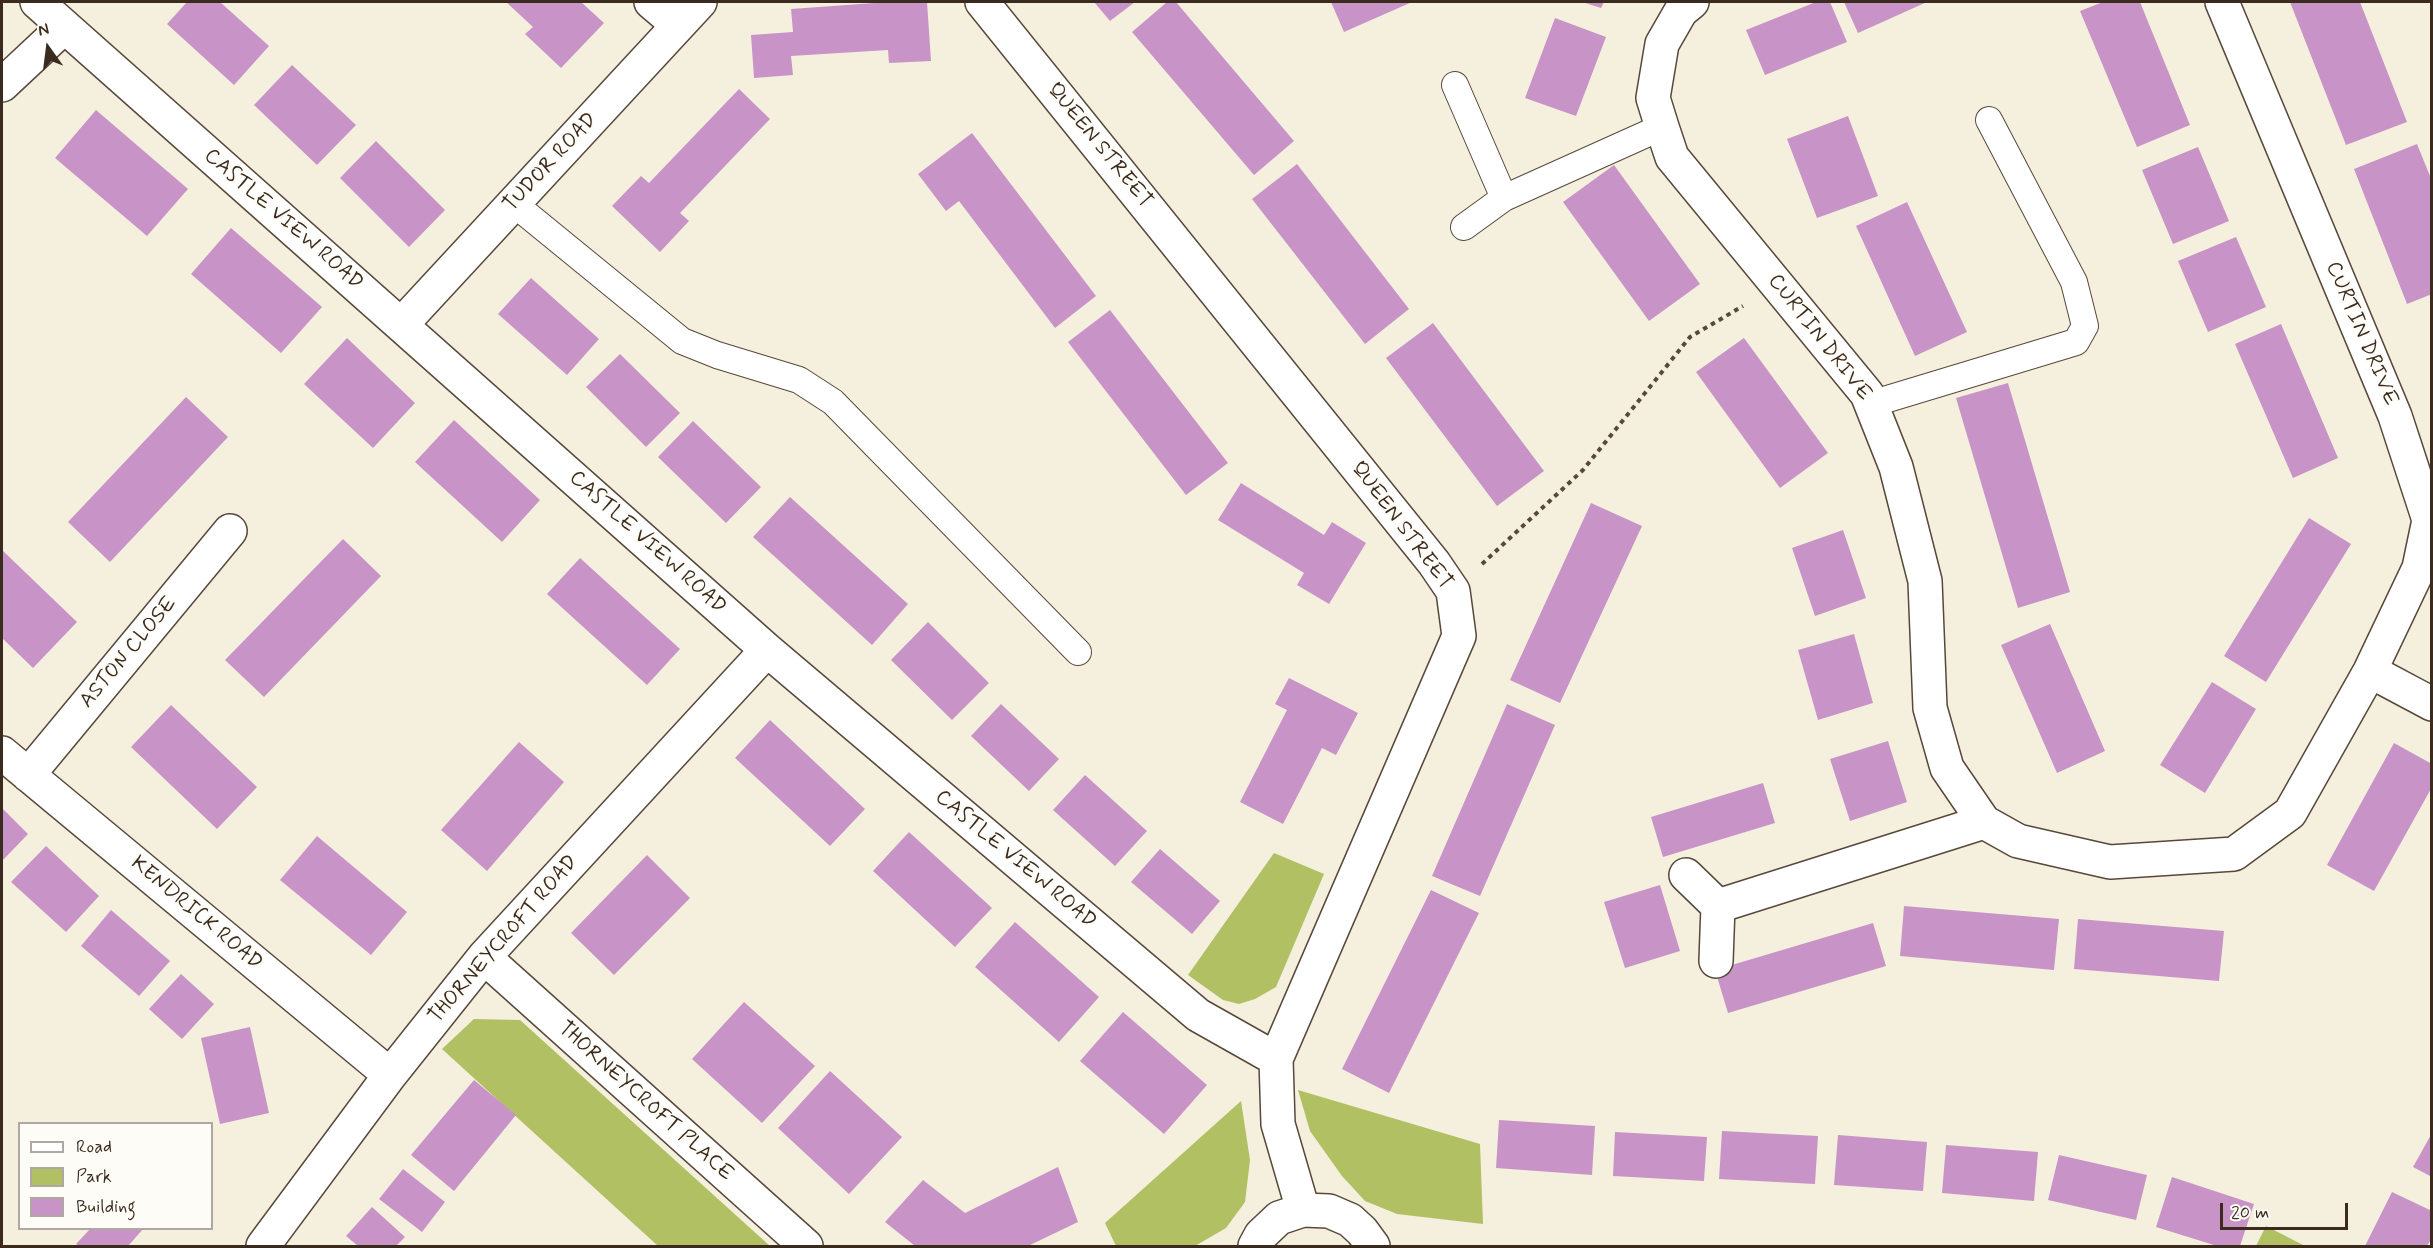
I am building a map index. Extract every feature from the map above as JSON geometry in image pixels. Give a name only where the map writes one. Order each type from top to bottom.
[{"type":"street","name":"CASTLE VIEW ROAD","points":[[37,2],[767,651],[1198,1015],[1276,1059]]},
{"type":"street","points":[[651,2],[678,25]]},
{"type":"street","name":"TUDOR ROAD","points":[[401,325],[700,2]]},
{"type":"street","name":"QUEEN STREET","points":[[982,2],[1427,554],[1453,591],[1459,636],[1276,1059],[1278,1124],[1304,1210]]},
{"type":"street","name":"CURTIN DRIVE","points":[[1692,2],[1681,11],[1662,44],[1653,98],[1662,127],[1672,157],[1867,394],[1896,467],[1925,581],[1930,708],[1947,768],[1984,822],[2018,841],[2110,862],[2234,854],[2290,813],[2370,671],[2419,568],[2429,520],[2396,416],[2222,2]]},
{"type":"street","points":[[2,85],[64,27]]},
{"type":"street","name":"ASTON CLOSE","points":[[28,775],[230,531]]},
{"type":"street","name":"THORNEYCROFT ROAD","points":[[263,1246],[390,1075],[484,957],[767,651]]},
{"type":"street","points":[[2370,671],[2432,704]]},
{"type":"street","name":"KENDRICK ROAD","points":[[2,753],[390,1075]]},
{"type":"street","points":[[1718,906],[1984,822]]},
{"type":"street","points":[[1686,875],[1718,906],[1716,961]]},
{"type":"street","name":"THORNEYCROFT PLACE","points":[[484,957],[806,1246]]},
{"type":"street","points":[[1255,1246],[1261,1235],[1279,1218],[1304,1210],[1329,1211],[1350,1220],[1373,1246]]},
{"type":"lane","points":[[1455,85],[1504,198]]},
{"type":"lane","points":[[1871,404],[2076,342],[2085,326],[2074,282],[1989,120]]},
{"type":"lane","points":[[1464,226],[1504,198],[1662,127]]},
{"type":"lane","points":[[513,203],[682,341],[717,355],[799,380],[832,402],[1078,652]]},
{"type":"path","points":[[1453,591],[1582,471],[1690,337],[1778,285]]},
{"type":"green space","points":[[1274,853],[1324,874],[1276,987],[1255,999],[1239,1004],[1223,1000],[1188,975]]},
{"type":"green space","points":[[474,1019],[520,1020],[770,1246],[658,1246],[442,1049]]},
{"type":"green space","points":[[1298,1090],[1480,1144],[1483,1224],[1397,1214],[1365,1201],[1342,1176],[1310,1131]]},
{"type":"green space","points":[[1241,1101],[1250,1160],[1245,1202],[1226,1228],[1195,1246],[1116,1246],[1105,1223]]},
{"type":"green space","points":[[2266,1226],[2305,1246],[2256,1246]]},
{"type":"building","points":[[187,2],[220,2],[269,46],[234,85],[167,24]]},
{"type":"building","points":[[506,2],[581,2],[604,23],[561,68],[525,34],[533,27]]},
{"type":"building","points":[[888,2],[927,2],[931,61],[889,63],[888,50],[791,56],[793,75],[754,78],[751,35],[793,32],[791,9]]},
{"type":"building","points":[[1094,2],[1135,2],[1110,21]]},
{"type":"building","points":[[1167,2],[1176,2],[1294,141],[1254,175],[1132,32]]},
{"type":"building","points":[[1331,2],[1412,2],[1344,32]]},
{"type":"building","points":[[1582,2],[1604,2],[1601,8]]},
{"type":"building","points":[[1816,2],[1830,2],[1847,42],[1765,75],[1746,30]]},
{"type":"building","points":[[1844,2],[1927,2],[1858,33]]},
{"type":"building","points":[[2103,2],[2140,2],[2190,125],[2137,147],[2080,11]]},
{"type":"building","points":[[2290,2],[2360,2],[2407,122],[2346,145]]},
{"type":"building","points":[[1555,18],[1606,37],[1576,116],[1525,98]]},
{"type":"building","points":[[292,65],[356,125],[317,165],[254,105]]},
{"type":"building","points":[[739,89],[770,119],[680,213],[689,221],[660,252],[612,206],[641,176],[649,183]]},
{"type":"building","points":[[96,110],[188,189],[147,236],[55,158]]},
{"type":"building","points":[[1848,116],[1878,196],[1817,218],[1787,139]]},
{"type":"building","points":[[972,133],[1096,296],[1055,328],[959,201],[946,211],[918,174]]},
{"type":"building","points":[[376,141],[445,210],[409,247],[340,178]]},
{"type":"building","points":[[2417,144],[2432,181],[2432,294],[2407,304],[2354,169]]},
{"type":"building","points":[[2198,147],[2229,221],[2173,244],[2142,170]]},
{"type":"building","points":[[1297,164],[1409,309],[1365,344],[1252,199]]},
{"type":"building","points":[[1614,165],[1700,284],[1649,321],[1563,202]]},
{"type":"building","points":[[1907,202],[1967,332],[1915,356],[1856,226]]},
{"type":"building","points":[[231,228],[322,307],[281,353],[191,274]]},
{"type":"building","points":[[2236,237],[2266,307],[2208,332],[2178,261]]},
{"type":"building","points":[[531,278],[599,339],[567,375],[498,314]]},
{"type":"building","points":[[1110,310],[1228,463],[1186,495],[1068,342]]},
{"type":"building","points":[[1433,323],[1544,471],[1497,506],[1386,358]]},
{"type":"building","points":[[2281,324],[2338,458],[2293,478],[2235,344]]},
{"type":"building","points":[[347,338],[415,403],[373,448],[304,384]]},
{"type":"building","points":[[1744,338],[1828,453],[1780,488],[1696,372]]},
{"type":"building","points":[[620,354],[680,413],[646,447],[586,387]]},
{"type":"building","points":[[2008,383],[2070,592],[2018,608],[1956,398]]},
{"type":"building","points":[[186,397],[228,437],[110,562],[68,522]]},
{"type":"building","points":[[454,420],[540,500],[502,542],[415,462]]},
{"type":"building","points":[[693,421],[761,487],[726,523],[658,457]]},
{"type":"building","points":[[1241,483],[1324,535],[1332,522],[1366,543],[1329,604],[1297,585],[1304,573],[1218,520]]},
{"type":"building","points":[[790,497],[908,604],[872,645],[753,537]]},
{"type":"building","points":[[1591,503],[1642,526],[1560,703],[1510,680]]},
{"type":"building","points":[[2309,518],[2351,544],[2266,682],[2224,656]]},
{"type":"building","points":[[1843,530],[1866,598],[1815,616],[1792,548]]},
{"type":"building","points":[[343,539],[381,576],[264,697],[225,660]]},
{"type":"building","points":[[2,550],[77,622],[33,668],[2,638]]},
{"type":"building","points":[[580,558],[680,649],[647,685],[547,594]]},
{"type":"building","points":[[928,622],[989,683],[952,720],[891,660]]},
{"type":"building","points":[[2050,624],[2105,751],[2057,773],[2001,645]]},
{"type":"building","points":[[1854,634],[1873,703],[1818,720],[1798,650]]},
{"type":"building","points":[[1289,678],[1358,713],[1336,755],[1322,748],[1283,824],[1240,802],[1287,710],[1275,704]]},
{"type":"building","points":[[2212,682],[2256,709],[2205,793],[2160,765]]},
{"type":"building","points":[[1001,704],[1059,759],[1029,791],[971,736]]},
{"type":"building","points":[[1507,704],[1555,725],[1480,896],[1432,876]]},
{"type":"building","points":[[171,705],[257,787],[217,829],[131,747]]},
{"type":"building","points":[[770,720],[865,809],[830,846],[735,758]]},
{"type":"building","points":[[1888,741],[1907,802],[1850,821],[1830,759]]},
{"type":"building","points":[[519,742],[564,782],[487,871],[441,830]]},
{"type":"building","points":[[2394,743],[2432,764],[2432,787],[2374,891],[2327,865]]},
{"type":"building","points":[[1085,775],[1147,831],[1115,866],[1053,810]]},
{"type":"building","points":[[1763,783],[1775,823],[1663,857],[1651,817]]},
{"type":"building","points":[[2,808],[28,834],[2,861]]},
{"type":"building","points":[[909,832],[992,908],[955,947],[873,871]]},
{"type":"building","points":[[317,836],[407,912],[371,955],[280,880]]},
{"type":"building","points":[[46,846],[99,896],[66,932],[11,882]]},
{"type":"building","points":[[1160,849],[1220,901],[1192,934],[1131,882]]},
{"type":"building","points":[[647,855],[690,898],[614,975],[571,933]]},
{"type":"building","points":[[1660,885],[1680,951],[1625,968],[1604,902]]},
{"type":"building","points":[[1431,890],[1479,913],[1389,1093],[1342,1069]]},
{"type":"building","points":[[1904,906],[2059,919],[2054,970],[1900,956]]},
{"type":"building","points":[[111,910],[170,961],[139,996],[81,946]]},
{"type":"building","points":[[2078,919],[2224,931],[2219,981],[2074,969]]},
{"type":"building","points":[[1015,922],[1099,997],[1059,1042],[975,967]]},
{"type":"building","points":[[1873,923],[1886,966],[1728,1013],[1715,970]]},
{"type":"building","points":[[181,974],[214,1004],[182,1039],[149,1009]]},
{"type":"building","points":[[744,1002],[815,1066],[762,1123],[692,1059]]},
{"type":"building","points":[[1123,1012],[1207,1085],[1164,1134],[1080,1061]]},
{"type":"building","points":[[250,1027],[269,1113],[220,1124],[201,1038]]},
{"type":"building","points":[[830,1071],[902,1137],[849,1194],[778,1128]]},
{"type":"building","points":[[474,1080],[516,1115],[454,1191],[411,1155]]},
{"type":"building","points":[[1499,1120],[1595,1126],[1592,1175],[1496,1168]]},
{"type":"building","points":[[1722,1131],[1818,1136],[1815,1184],[1719,1179]]},
{"type":"building","points":[[1615,1132],[1707,1137],[1704,1181],[1613,1176]]},
{"type":"building","points":[[2432,1133],[2432,1177],[2413,1167]]},
{"type":"building","points":[[1838,1135],[1927,1142],[1923,1191],[1834,1185]]},
{"type":"building","points":[[1946,1145],[2038,1152],[2034,1201],[1942,1193]]},
{"type":"building","points":[[2059,1155],[2147,1175],[2136,1220],[2048,1200]]},
{"type":"building","points":[[1058,1167],[1078,1222],[1028,1246],[915,1246],[885,1222],[923,1180],[965,1213]]},
{"type":"building","points":[[403,1169],[445,1202],[422,1232],[379,1199]]},
{"type":"building","points":[[2172,1177],[2254,1204],[2240,1246],[2217,1246],[2156,1227]]},
{"type":"building","points":[[2392,1192],[2432,1211],[2432,1238],[2427,1246],[2365,1246]]},
{"type":"building","points":[[372,1207],[405,1237],[396,1246],[358,1246],[346,1236]]},
{"type":"building","points":[[89,1230],[142,1230],[128,1246],[79,1246],[76,1244]]}]
